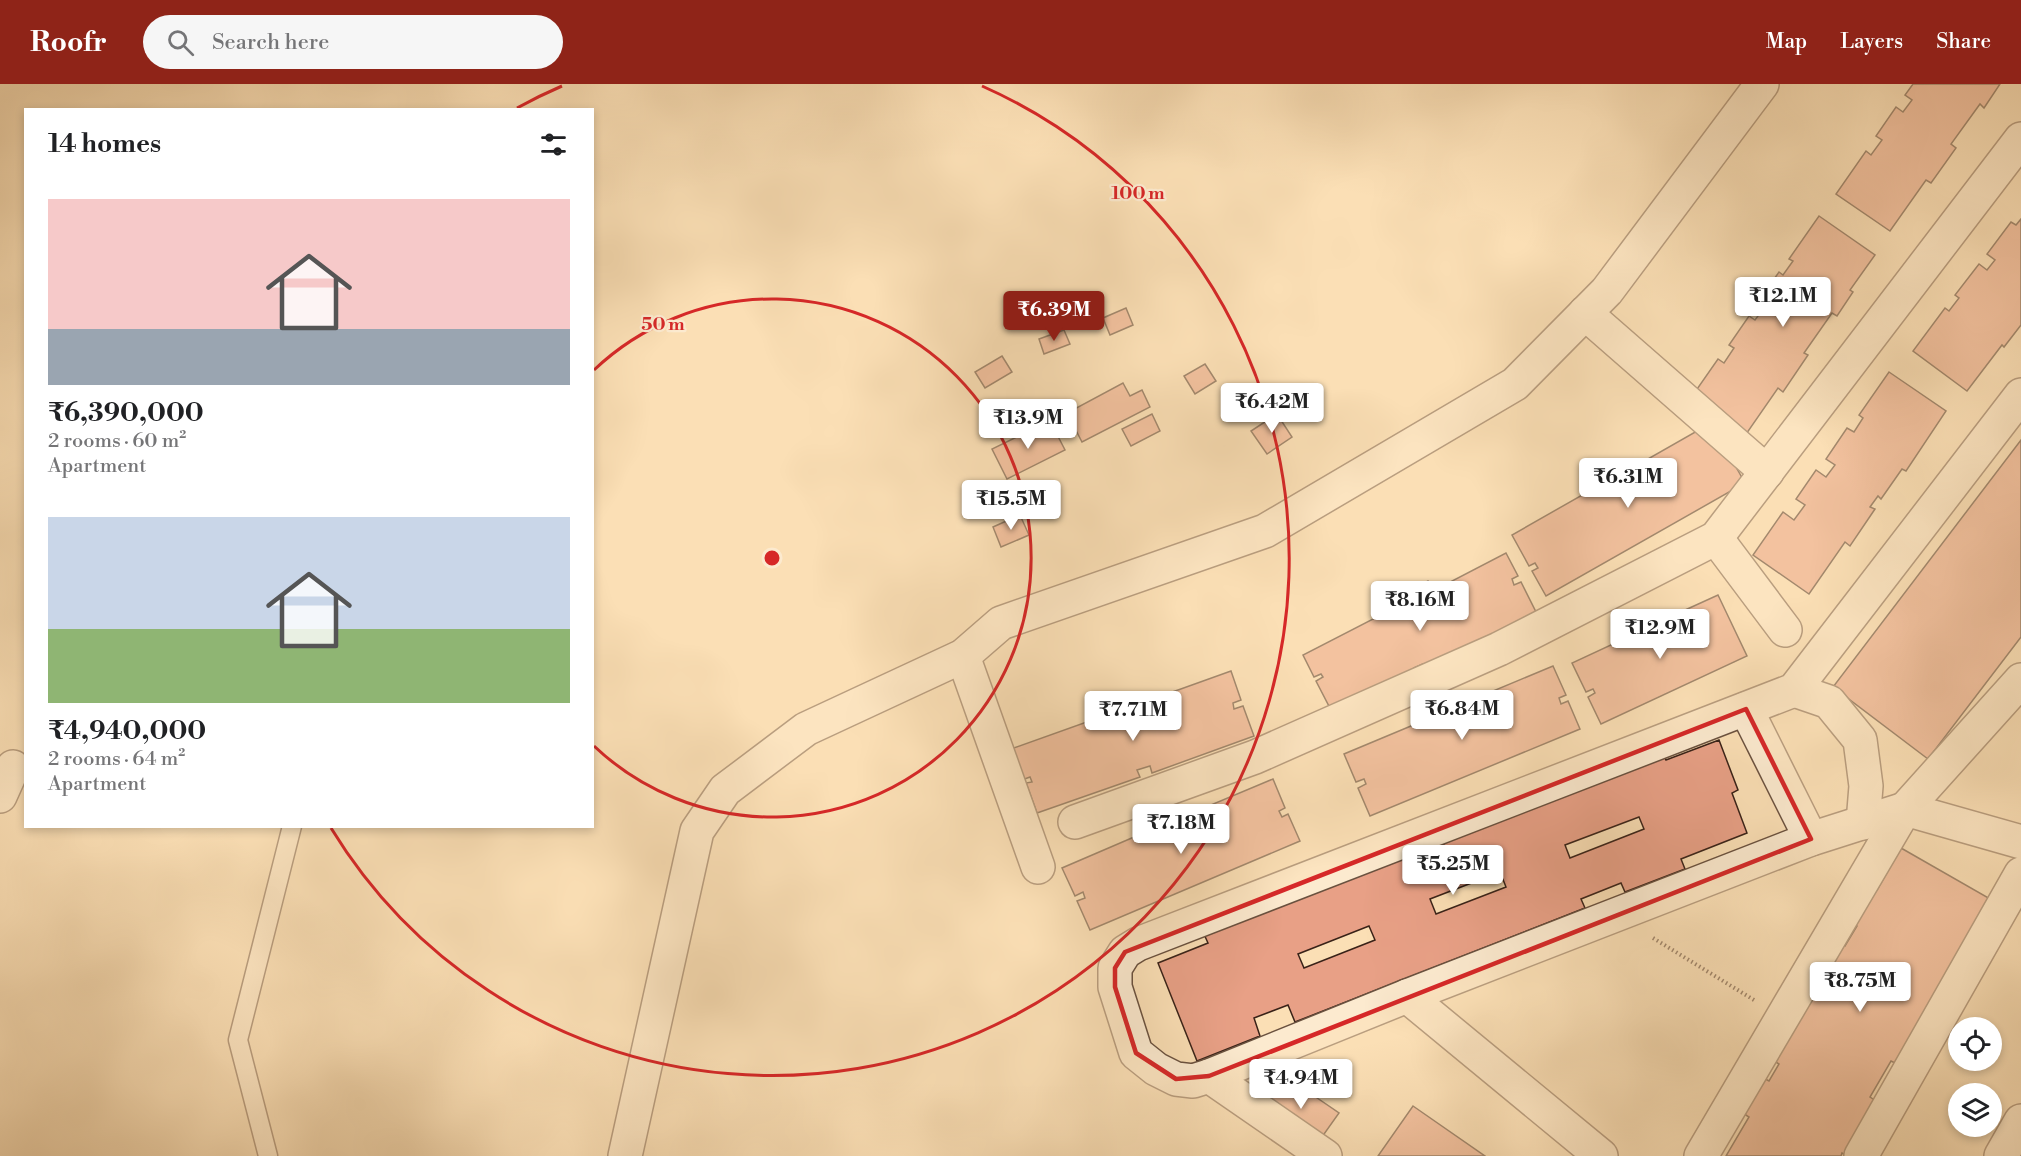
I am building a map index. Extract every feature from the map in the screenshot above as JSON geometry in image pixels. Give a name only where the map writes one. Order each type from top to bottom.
[{"type":"street","points":[[625,1156],[697,831],[725,789],[806,729],[963,656],[1001,623],[1265,531],[1515,384],[1607,291],[1762,84]]},
{"type":"street","points":[[1075,822],[1255,758],[1499,649],[1716,538],[2021,139]]},
{"type":"street","points":[[1585,313],[1767,472]]},
{"type":"street","points":[[2021,395],[1794,690],[1149,940],[1125,952],[1115,968],[1114,987],[1136,1053],[1156,1069],[1176,1079],[1193,1081],[1811,839],[1905,809],[2021,842]]},
{"type":"street","points":[[1716,538],[1785,630]]},
{"type":"street","points":[[963,656],[1038,867]]},
{"type":"street","points":[[1701,1156],[1905,809],[2021,680]]},
{"type":"street","points":[[1794,690],[1829,702],[1860,740],[1866,786],[1863,823]]},
{"type":"street","points":[[1746,709],[1811,839]]},
{"type":"street","points":[[0,796],[13,767]]},
{"type":"street","points":[[1861,1156],[2021,874]]},
{"type":"street","points":[[1407,996],[1601,1156]]},
{"type":"street","points":[[1209,1076],[1325,1156]]},
{"type":"street","points":[[2001,1156],[2021,1122]]},
{"type":"lane","points":[[268,1156],[238,1040],[291,828]]},
{"type":"path","points":[[1617,915],[1782,1018]]},
{"type":"highlighted area","points":[[1746,709],[1811,839],[1209,1076],[1176,1079],[1136,1053],[1115,987],[1115,968],[1125,952]]},
{"type":"building","points":[[1913,84],[2000,84],[1984,108],[1980,104],[1951,144],[1956,148],[1931,183],[1926,180],[1890,231],[1836,194],[1866,151],[1871,155],[1882,140],[1876,136],[1896,107],[1903,112],[1912,100],[1905,95]]},
{"type":"building","points":[[1819,216],[1875,255],[1850,290],[1853,292],[1837,316],[1832,313],[1804,353],[1808,355],[1783,392],[1778,388],[1742,440],[1688,402],[1718,359],[1724,363],[1734,348],[1729,345],[1749,316],[1755,320],[1764,308],[1757,303],[1779,272],[1783,275],[1793,261],[1789,259]]},
{"type":"building","points":[[2021,219],[2021,325],[2004,347],[2002,345],[1967,391],[1913,351],[1945,308],[1949,311],[1959,298],[1955,295],[1979,264],[1987,270],[1995,260],[1987,254],[2011,222],[2016,225]]},
{"type":"building","points":[[1126,308],[1133,325],[1110,335],[1103,318]]},
{"type":"building","points":[[1064,330],[1070,344],[1044,354],[1039,339]]},
{"type":"building","points":[[1002,356],[1012,372],[985,388],[975,372]]},
{"type":"building","points":[[1205,364],[1216,381],[1195,394],[1184,376]]},
{"type":"building","points":[[1889,372],[1946,411],[1906,471],[1902,469],[1881,499],[1878,496],[1870,507],[1875,509],[1850,546],[1845,542],[1809,594],[1753,555],[1783,512],[1794,520],[1805,505],[1796,499],[1816,470],[1826,477],[1835,465],[1826,459],[1847,428],[1854,432],[1863,418],[1859,415]]},
{"type":"building","points":[[1123,383],[1130,396],[1142,390],[1150,407],[1082,442],[1067,413]]},
{"type":"building","points":[[1152,414],[1160,431],[1131,446],[1122,429]]},
{"type":"building","points":[[1277,414],[1292,437],[1267,454],[1251,431]]},
{"type":"building","points":[[1050,421],[1065,450],[1007,479],[992,449]]},
{"type":"building","points":[[1711,423],[1745,483],[1546,596],[1532,571],[1538,568],[1535,563],[1529,566],[1512,535],[1605,482],[1608,488],[1621,481],[1618,476]]},
{"type":"building","points":[[2021,440],[2021,637],[1928,759],[1833,687]]},
{"type":"building","points":[[1020,515],[1029,535],[1001,547],[993,527]]},
{"type":"building","points":[[1506,553],[1518,576],[1512,579],[1514,585],[1521,582],[1536,612],[1426,668],[1423,664],[1414,668],[1416,673],[1331,710],[1316,681],[1323,677],[1321,674],[1314,677],[1303,655],[1381,615],[1377,608],[1428,581],[1433,591]]},
{"type":"building","points":[[1718,595],[1747,656],[1601,724],[1588,697],[1595,693],[1593,689],[1586,692],[1572,663],[1671,617],[1675,624],[1686,619],[1683,611]]},
{"type":"building","points":[[1553,666],[1566,695],[1559,698],[1561,704],[1568,701],[1580,729],[1370,816],[1358,788],[1366,784],[1364,779],[1356,782],[1344,754],[1442,713],[1445,720],[1458,715],[1455,707]]},
{"type":"building","points":[[1231,671],[1241,700],[1233,703],[1234,709],[1243,706],[1254,736],[1152,773],[1150,766],[1137,770],[1140,777],[1037,813],[1026,783],[1032,782],[1030,777],[1022,780],[1011,749],[1112,713],[1115,720],[1127,715],[1125,709]]},
{"type":"building","points":[[1719,740],[1738,790],[1732,793],[1747,833],[1681,859],[1685,869],[1625,892],[1621,883],[1581,899],[1585,908],[1295,1022],[1288,1005],[1254,1018],[1260,1036],[1197,1061],[1158,963],[1208,943],[1203,932],[1422,846],[1428,861],[1447,854],[1441,837],[1662,750],[1666,760]],"holes":[[[1639,817],[1644,829],[1570,858],[1565,845]],[[1500,872],[1506,887],[1436,914],[1430,899]],[[1369,926],[1375,940],[1304,968],[1298,954]]]},
{"type":"building","points":[[1273,779],[1285,808],[1279,811],[1282,817],[1288,814],[1300,841],[1090,930],[1077,901],[1085,898],[1083,892],[1075,896],[1062,868],[1162,825],[1167,835],[1180,829],[1175,820]]},
{"type":"building","points":[[1901,848],[1992,900],[1897,1064],[1891,1061],[1870,1097],[1876,1101],[1845,1155],[1842,1153],[1841,1156],[1726,1156],[1749,1117],[1738,1110],[1758,1075],[1769,1081],[1779,1064],[1768,1057],[1836,940],[1845,946],[1857,926],[1847,921],[1868,885],[1877,890]]},
{"type":"building","points":[[1285,1076],[1339,1113],[1317,1144],[1263,1107]]},
{"type":"building","points":[[1413,1106],[1485,1156],[1378,1156]]}]
